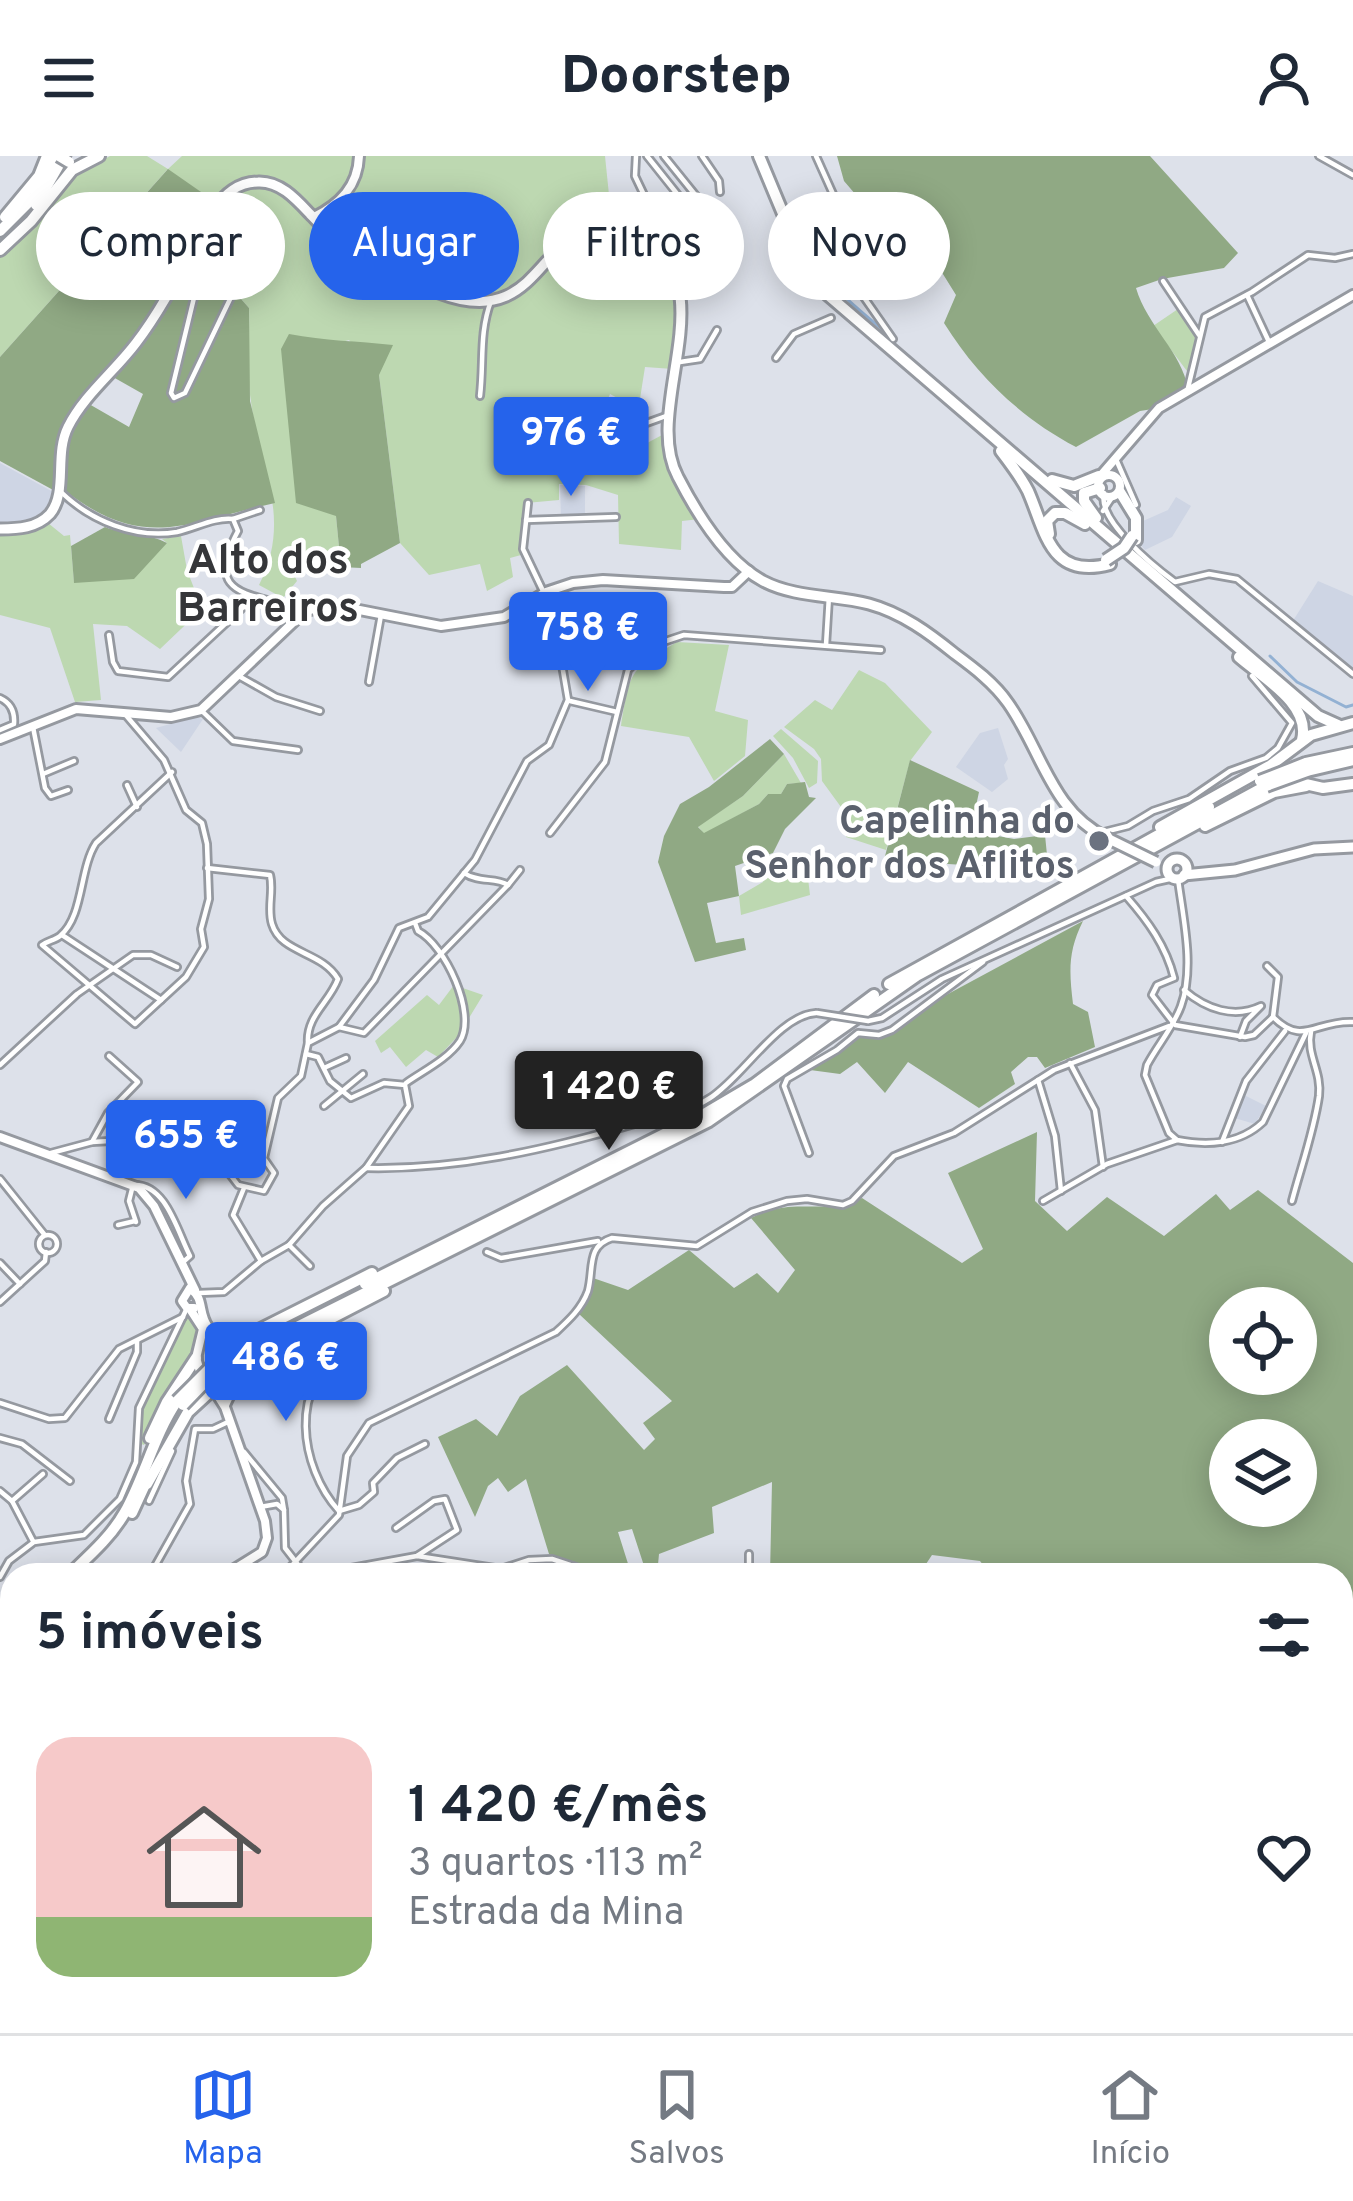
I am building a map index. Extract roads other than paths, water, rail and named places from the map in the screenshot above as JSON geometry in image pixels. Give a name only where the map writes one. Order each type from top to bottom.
[{"type":"highway","points":[[0,221],[28,191],[47,156]]},
{"type":"highway","points":[[0,231],[66,159],[99,156]]},
{"type":"highway","points":[[755,156],[785,239],[810,284],[837,312],[1291,703],[1303,721],[1290,765],[1306,786]]},
{"type":"highway","points":[[755,156],[815,281],[1318,716],[1338,725]]},
{"type":"highway","points":[[0,246],[39,201],[66,159]]},
{"type":"highway","points":[[1001,451],[1022,479],[1053,551],[1076,566],[1107,562],[1134,537],[1130,517],[1108,487]]},
{"type":"highway","points":[[1038,473],[1069,486],[1108,487]]},
{"type":"highway","points":[[1108,487],[1086,490],[1083,498],[1113,539]]},
{"type":"highway","points":[[1085,524],[1060,512],[1051,516],[1047,528],[1054,545],[1067,556],[1107,562]]},
{"type":"highway","points":[[1140,849],[1174,818],[1263,770],[1298,744],[1353,723]]},
{"type":"highway","points":[[80,1563],[116,1526],[180,1403],[259,1342],[704,1114],[754,1084],[902,976],[1263,783],[1353,756]]},
{"type":"highway","points":[[259,1342],[709,1121],[891,991],[1140,849],[1274,792],[1306,786],[1350,788]]},
{"type":"highway","points":[[224,1339],[238,1340],[408,1255],[490,1222]]},
{"type":"highway","points":[[241,1370],[249,1361],[481,1235]]},
{"type":"highway","points":[[142,1472],[154,1425],[196,1358]]},
{"type":"highway","points":[[91,1563],[115,1539],[174,1434],[202,1397],[219,1396]]},
{"type":"highway","points":[[145,1486],[180,1403]]},
{"type":"main road","points":[[230,192],[258,182],[286,191],[309,213]]},
{"type":"main road","points":[[459,300],[491,302],[526,286],[543,266]]},
{"type":"main road","points":[[0,529],[35,524],[47,517],[59,496],[60,451],[75,416],[164,300]]},
{"type":"main road","points":[[678,300],[678,362],[666,442],[675,473],[714,534],[749,571],[776,586],[870,604],[900,616],[982,675],[1009,704],[1070,814],[1175,872],[1245,868],[1314,849],[1353,847]]},
{"type":"street","points":[[347,192],[358,175],[359,156]]},
{"type":"street","points":[[647,156],[690,210],[699,210],[701,202],[664,156]]},
{"type":"street","points":[[702,156],[719,181],[720,192]]},
{"type":"street","points":[[816,156],[854,240],[834,247],[833,253],[893,339]]},
{"type":"street","points":[[1319,156],[1353,175]]},
{"type":"street","points":[[633,158],[642,192]]},
{"type":"street","points":[[1188,389],[1199,335],[1211,311],[1247,295],[1308,255],[1353,254]]},
{"type":"street","points":[[1163,281],[1199,335]]},
{"type":"street","points":[[1247,295],[1269,342]]},
{"type":"street","points":[[1353,295],[1159,408],[1114,458],[1103,511],[1175,582],[1209,574],[1237,579],[1353,674]]},
{"type":"street","points":[[193,300],[171,393],[174,398],[185,393],[230,300]]},
{"type":"street","points":[[480,396],[484,356],[480,338],[491,302]]},
{"type":"street","points":[[776,358],[794,334],[831,318]]},
{"type":"street","points":[[678,362],[700,359],[717,330]]},
{"type":"street","points":[[590,432],[616,434],[668,415]]},
{"type":"street","points":[[1114,458],[1136,505]]},
{"type":"street","points":[[59,496],[128,530],[155,534],[260,510]]},
{"type":"street","points":[[308,1043],[339,1027],[374,980],[399,928],[428,916],[464,873],[508,805],[527,761],[549,745],[568,700],[563,655],[546,592],[523,549],[528,503]]},
{"type":"street","points":[[526,520],[616,518]]},
{"type":"street","points":[[233,519],[238,531],[224,554],[228,579],[253,598],[304,612]]},
{"type":"street","points":[[0,735],[76,709],[172,717],[201,710],[304,612],[329,604],[440,626],[504,617],[546,592],[573,583],[732,586],[749,571]]},
{"type":"street","points":[[826,645],[830,596]]},
{"type":"street","points":[[109,635],[118,671],[168,677],[253,598]]},
{"type":"street","points":[[369,682],[381,615]]},
{"type":"street","points":[[550,833],[605,762],[628,670],[639,656],[666,638],[684,635],[881,650]]},
{"type":"street","points":[[237,675],[276,697],[320,711]]},
{"type":"street","points":[[1103,836],[1189,799],[1230,771],[1266,758],[1278,748],[1292,723],[1252,676]]},
{"type":"street","points":[[0,698],[15,716],[14,724],[0,735]]},
{"type":"street","points":[[568,700],[617,712]]},
{"type":"street","points":[[201,710],[233,741],[298,750]]},
{"type":"street","points":[[124,713],[172,772],[186,810],[202,824],[208,844],[209,899],[201,929],[204,947],[186,977],[135,1024],[42,945],[59,936],[96,843],[172,772]]},
{"type":"street","points":[[33,725],[51,796],[68,790]]},
{"type":"street","points":[[43,774],[74,761]]},
{"type":"street","points":[[127,785],[137,807]]},
{"type":"street","points":[[205,867],[270,875],[270,920],[277,935],[327,963],[336,974],[335,987],[308,1025],[301,1076],[278,1099],[266,1140],[265,1162],[274,1173],[264,1191],[244,1188],[216,1156]]},
{"type":"street","points":[[339,1027],[364,1033],[487,910],[520,870]]},
{"type":"street","points":[[367,1168],[398,1169],[525,1154],[690,1109],[737,1076],[799,1015],[883,1018],[942,979],[1175,872],[1187,964],[1184,990],[1181,1008],[1145,1075],[1169,1133],[1177,1140]]},
{"type":"street","points":[[464,873],[508,885]]},
{"type":"street","points":[[1126,896],[1160,940],[1172,969],[1174,978],[1157,985],[1152,995],[1170,1024],[1240,1037],[1254,1035],[1273,1018],[1277,977],[1267,966]]},
{"type":"street","points":[[306,1054],[318,1057],[340,1092],[358,1098],[384,1083],[405,1085],[461,1039],[466,1022],[456,982],[432,939],[418,932],[415,923]]},
{"type":"street","points":[[59,936],[161,1000]]},
{"type":"street","points":[[0,1065],[88,986],[142,953],[177,968]]},
{"type":"street","points":[[809,1153],[784,1086],[787,1078],[858,1033],[879,1035],[892,1030],[986,960]]},
{"type":"street","points":[[1184,990],[1210,1009],[1247,1013],[1262,1006],[1246,1021],[1240,1037]]},
{"type":"street","points":[[1273,1018],[1286,1031],[1308,1032],[1331,1022],[1353,1022]]},
{"type":"street","points":[[487,1252],[501,1258],[605,1240],[697,1246],[752,1212],[787,1201],[843,1205],[894,1156],[954,1133],[1038,1078],[1170,1024]]},
{"type":"street","points":[[1222,1142],[1246,1081],[1286,1031]]},
{"type":"street","points":[[1043,1202],[1103,1167],[1177,1140],[1222,1142],[1263,1122],[1308,1032]]},
{"type":"street","points":[[1292,1201],[1319,1096],[1319,1071],[1308,1032]]},
{"type":"street","points":[[92,1142],[108,1113],[138,1082],[109,1056]]},
{"type":"street","points":[[324,1068],[346,1058]]},
{"type":"street","points":[[1070,1063],[1095,1110],[1103,1167]]},
{"type":"street","points":[[324,1106],[363,1074]]},
{"type":"street","points":[[1038,1078],[1055,1136],[1061,1191]]},
{"type":"street","points":[[0,1403],[49,1419],[65,1418],[119,1349],[194,1299],[233,1287],[261,1261],[289,1245],[322,1206],[367,1168],[410,1106],[405,1085]]},
{"type":"street","points":[[0,1137],[133,1185],[149,1198],[185,1262],[202,1324],[202,1345],[196,1358],[202,1378],[219,1396],[267,1529],[266,1546],[248,1563]]},
{"type":"street","points":[[48,1154],[110,1141],[140,1148],[191,1149],[250,1165],[265,1162]]},
{"type":"street","points":[[76,1164],[78,1147]]},
{"type":"street","points":[[0,1179],[57,1244],[52,1253],[39,1244],[44,1234]]},
{"type":"street","points":[[118,1225],[136,1222],[129,1202],[133,1185]]},
{"type":"street","points":[[244,1188],[233,1215],[261,1261]]},
{"type":"street","points":[[339,1511],[345,1462],[369,1423],[556,1332],[574,1316],[587,1293],[593,1252],[605,1240]]},
{"type":"street","points":[[289,1245],[310,1266]]},
{"type":"street","points":[[2,1297],[45,1261],[46,1252]]},
{"type":"street","points":[[0,1263],[20,1284]]},
{"type":"street","points":[[194,1299],[207,1325],[238,1354],[241,1370],[232,1387],[219,1396]]},
{"type":"street","points":[[8,1563],[34,1542],[84,1535],[125,1492],[136,1462],[139,1408],[194,1299]]},
{"type":"street","points":[[202,1345],[224,1339]]},
{"type":"street","points":[[109,1419],[137,1352],[136,1340]]},
{"type":"street","points":[[339,1511],[309,1457],[306,1427],[316,1378],[346,1349]]},
{"type":"street","points":[[219,1396],[232,1387]]},
{"type":"street","points":[[149,1501],[179,1435],[229,1422]]},
{"type":"street","points":[[157,1563],[190,1504],[186,1481],[195,1429]]},
{"type":"street","points":[[0,1438],[22,1444],[70,1481]]},
{"type":"street","points":[[298,1563],[339,1511],[367,1500],[374,1492],[373,1483],[397,1458],[425,1444]]},
{"type":"street","points":[[237,1445],[284,1501],[284,1543],[295,1563]]},
{"type":"street","points":[[12,1502],[43,1474]]},
{"type":"street","points":[[0,1491],[12,1502],[34,1542]]},
{"type":"street","points":[[396,1528],[434,1501],[447,1501],[456,1534],[417,1556]]},
{"type":"street","points":[[260,1507],[277,1504],[284,1510]]},
{"type":"street","points":[[749,1554],[749,1563]]},
{"type":"street","points":[[378,1563],[417,1556],[466,1563]]},
{"type":"street","points":[[526,1563],[552,1558],[566,1563]]},
{"type":"waterway","points":[[848,300],[883,330]]},
{"type":"waterway","points":[[1270,656],[1297,682],[1346,707],[1353,705]]},
{"type":"place","name":"Capelinha do Senhor dos Aflitos","points":[[1099,841]]},
{"type":"district","name":"Alto dos Barreiros","points":[[268,582]]}]
